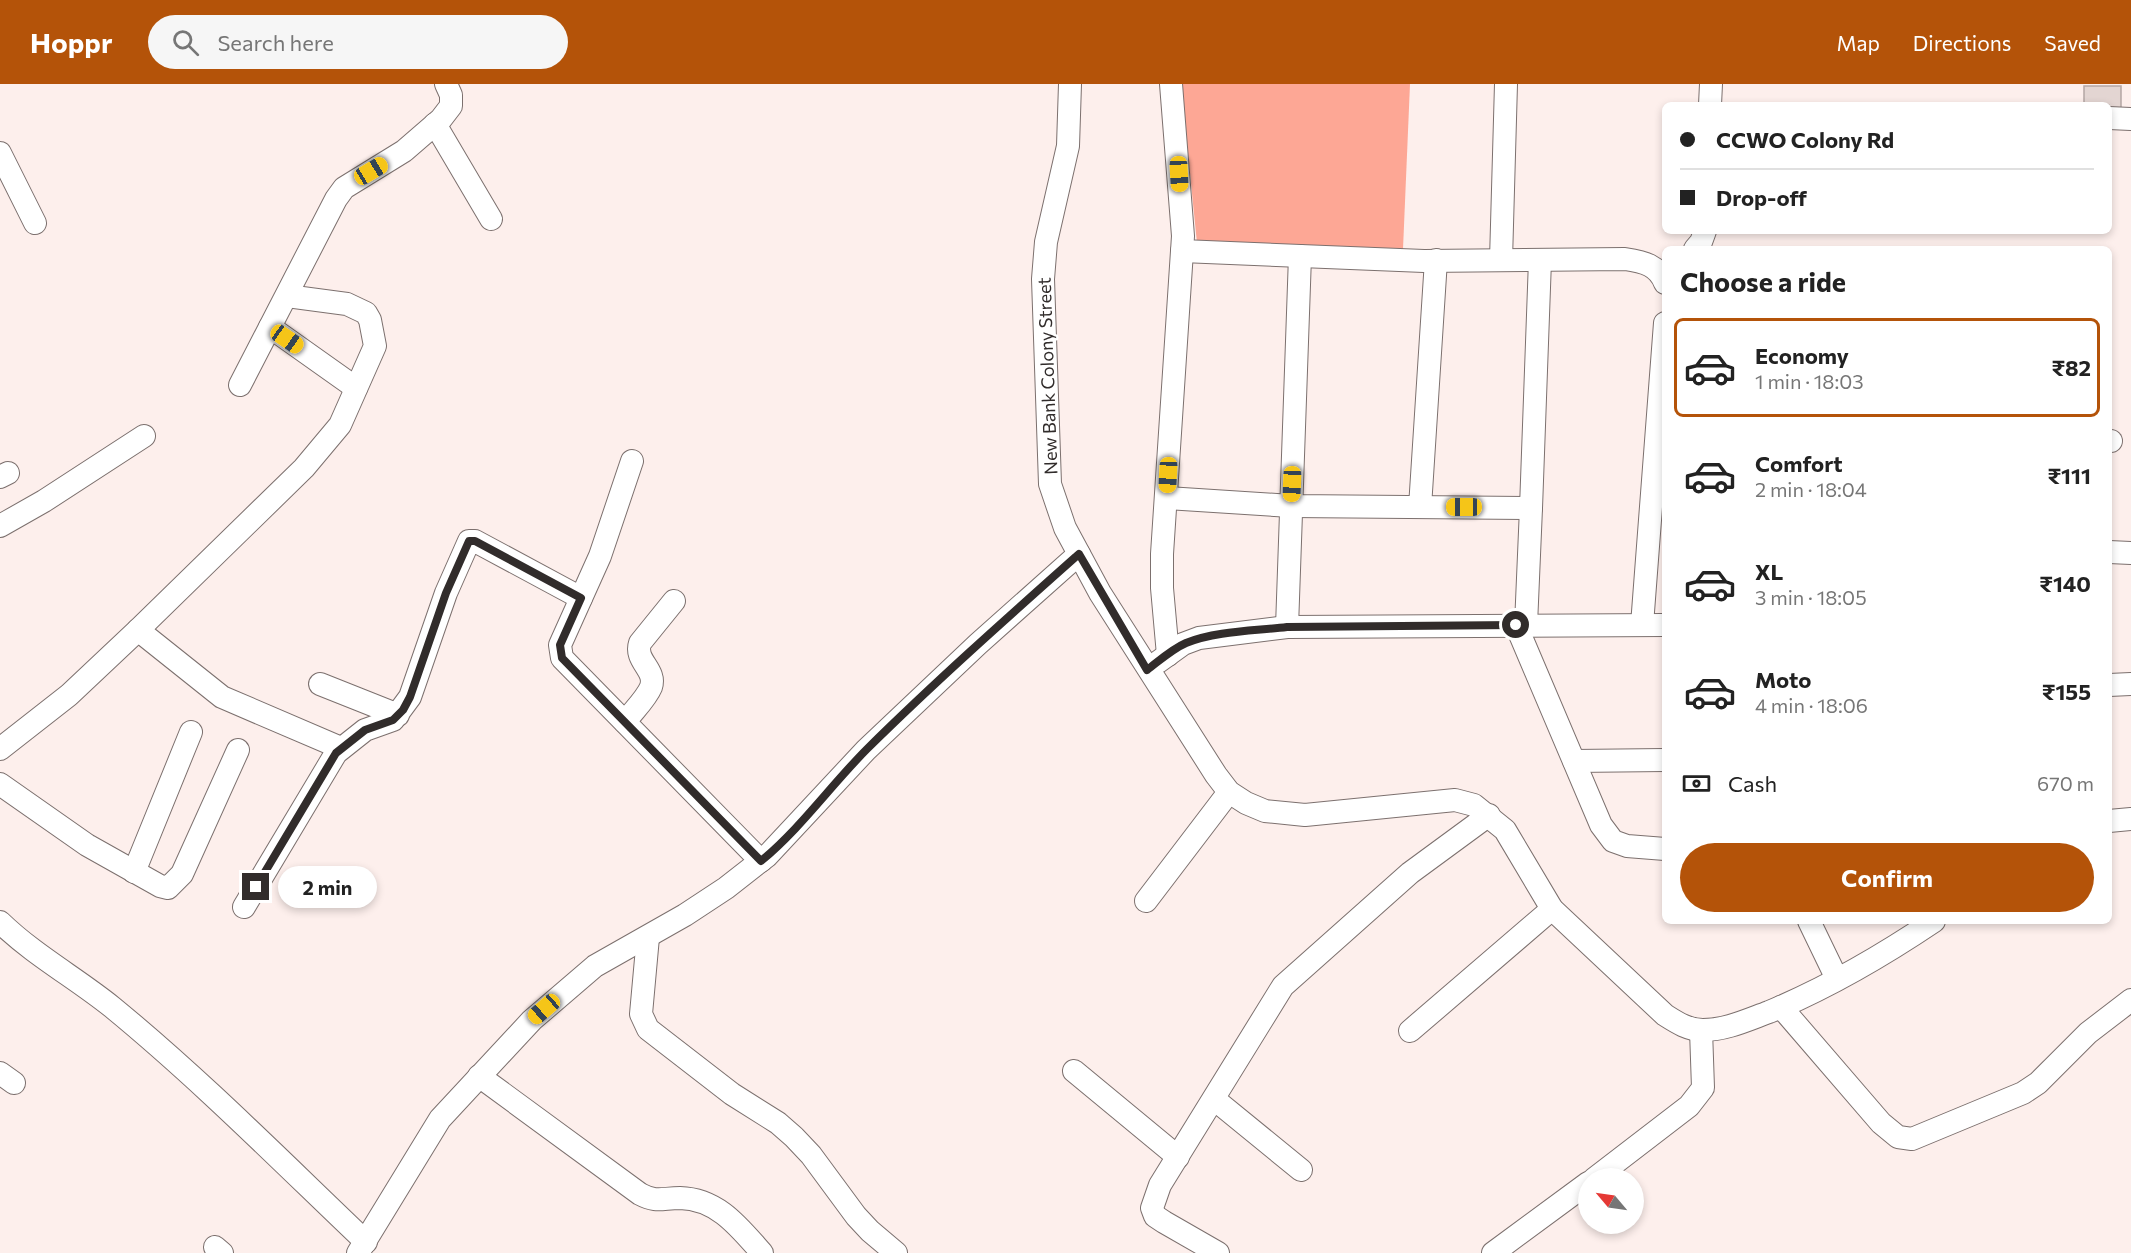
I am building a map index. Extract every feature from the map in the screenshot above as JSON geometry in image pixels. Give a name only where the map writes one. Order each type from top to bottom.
[{"type":"street","points":[[240,385],[344,188],[404,151],[435,124],[451,106],[451,95],[446,84]]},
{"type":"street","name":"New Bank Colony Street","points":[[1070,84],[1068,146],[1046,242],[1043,302],[1050,484],[1065,528],[1079,554],[1147,670],[1216,776],[1229,792],[1265,811],[1305,815],[1455,800],[1474,805],[1505,830],[1552,909],[1665,1015],[1682,1026],[1701,1030],[1733,1026],[1781,1007],[1892,950],[1930,924]]},
{"type":"street","points":[[1168,655],[1162,588],[1162,554],[1182,251],[1178,154],[1171,84]]},
{"type":"street","points":[[1501,260],[1506,84]]},
{"type":"street","points":[[1710,102],[1711,84]]},
{"type":"street","points":[[2112,118],[2131,119]]},
{"type":"street","points":[[435,124],[491,219]]},
{"type":"street","points":[[0,153],[7,186],[35,223]]},
{"type":"street","points":[[1182,251],[1436,260],[1625,259],[1644,262],[1662,274]]},
{"type":"street","points":[[1287,627],[1300,256]]},
{"type":"street","points":[[1420,507],[1436,260]]},
{"type":"street","points":[[1540,260],[1531,508],[1521,625],[1601,825],[1613,841],[1627,846],[1662,849]]},
{"type":"street","points":[[0,749],[69,695],[138,630],[304,468],[340,425],[375,346],[374,330],[366,313],[358,307],[336,301],[287,296]]},
{"type":"street","points":[[270,327],[356,388]]},
{"type":"street","points":[[1642,625],[1660,440],[1662,393]]},
{"type":"street","points":[[0,526],[44,501],[144,436]]},
{"type":"street","points":[[632,461],[600,556],[560,645],[562,658],[761,861]]},
{"type":"street","points":[[1167,498],[1291,506],[1531,508]]},
{"type":"street","points":[[244,907],[316,784],[341,748],[365,730],[393,720],[410,697],[446,593],[469,541],[475,541],[581,598]]},
{"type":"street","points":[[2112,552],[2131,553]]},
{"type":"street","points":[[0,922],[29,948],[112,1007],[214,1099],[362,1247],[440,1119],[532,1020],[595,966],[620,950],[648,937],[726,888],[761,861],[791,832],[866,750],[978,644],[1079,554]]},
{"type":"street","points":[[625,722],[650,690],[652,682],[651,674],[639,657],[640,643],[674,601]]},
{"type":"street","points":[[1147,670],[1183,644],[1199,638],[1287,627],[1662,625]]},
{"type":"street","points":[[138,630],[222,696],[341,748]]},
{"type":"street","points":[[320,684],[398,715]]},
{"type":"street","points":[[2112,685],[2131,684]]},
{"type":"street","points":[[134,872],[191,732]]},
{"type":"street","points":[[0,784],[87,845],[160,886],[168,888],[182,874],[238,750]]},
{"type":"street","points":[[1574,760],[1662,760]]},
{"type":"street","points":[[1146,901],[1229,792]]},
{"type":"street","points":[[1218,1253],[1155,1216],[1152,1208],[1160,1185],[1272,1002],[1294,974],[1410,873],[1489,815]]},
{"type":"street","points":[[2112,821],[2131,819]]},
{"type":"street","points":[[1410,1031],[1552,909]]},
{"type":"street","points":[[1810,924],[1837,979]]},
{"type":"street","points":[[648,937],[641,1004],[641,1014],[648,1029],[732,1094],[794,1137],[811,1155],[856,1216],[896,1253]]},
{"type":"street","points":[[1781,1007],[1881,1123],[1898,1137],[1912,1139],[2023,1093],[2038,1083],[2088,1033],[2131,1000]]},
{"type":"street","points":[[1608,1168],[1689,1106],[1700,1094],[1703,1088],[1701,1030]]},
{"type":"street","points":[[1074,1071],[1178,1157]]},
{"type":"street","points":[[479,1076],[640,1194],[654,1201],[679,1198],[710,1205],[729,1216],[762,1253]]},
{"type":"street","points":[[1214,1099],[1301,1170]]},
{"type":"street","points":[[1493,1253],[1578,1190]]},
{"type":"shaded area","points":[[1181,84],[1410,84],[1403,249],[1197,243]]},
{"type":"building","points":[[2084,86],[2121,86],[2121,109],[2112,109],[2112,102],[2084,102]]},
{"type":"route","points":[[256,887],[336,753],[348,741],[365,730],[393,720],[403,710],[410,697],[446,593],[465,545],[469,541],[475,541],[581,598],[560,645],[562,658],[761,861],[791,832],[866,750],[978,644],[1079,554],[1147,670],[1183,644],[1199,638],[1252,631],[1287,627],[1516,625]]}]
